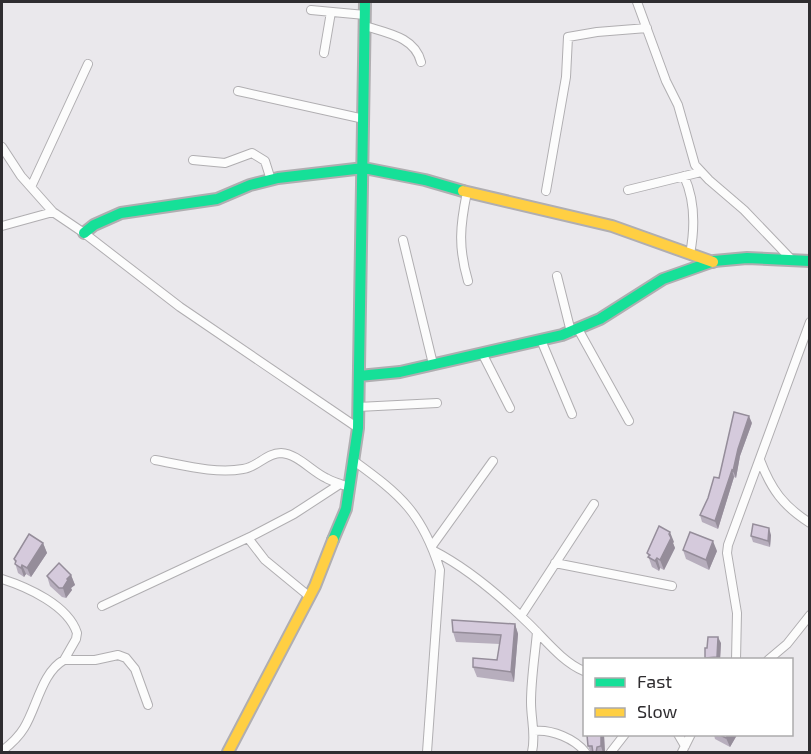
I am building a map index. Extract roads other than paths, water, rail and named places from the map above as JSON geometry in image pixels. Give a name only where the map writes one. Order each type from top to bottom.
[{"type":"street","points":[[228,753],[310,597],[346,509],[345,485],[354,461],[358,428],[365,2]]},
{"type":"street","points":[[637,2],[666,81],[678,105],[695,165],[791,259]]},
{"type":"street","points":[[311,10],[365,20],[405,39],[418,52],[421,62]]},
{"type":"street","points":[[324,53],[331,12]]},
{"type":"street","points":[[546,190],[567,70],[568,37],[646,28]]},
{"type":"street","points":[[31,188],[88,64]]},
{"type":"street","points":[[238,91],[364,119]]},
{"type":"street","points":[[2,147],[31,188],[53,212],[180,307],[358,428]]},
{"type":"street","points":[[193,160],[225,163],[252,153],[265,161],[271,180]]},
{"type":"street","points":[[84,233],[94,225],[121,213],[217,199],[250,185],[301,174],[364,168],[425,180],[612,226],[713,262]]},
{"type":"street","points":[[628,190],[701,172]]},
{"type":"street","points":[[684,176],[693,209],[694,233],[690,254]]},
{"type":"street","points":[[467,192],[460,238],[461,257],[468,281]]},
{"type":"street","points":[[2,226],[53,212]]},
{"type":"street","points":[[403,240],[433,364]]},
{"type":"street","points":[[359,376],[399,372],[541,340],[575,330],[600,319],[663,279],[713,262],[747,258],[810,261]]},
{"type":"street","points":[[557,276],[575,330],[629,421]]},
{"type":"street","points":[[736,658],[737,613],[727,553],[731,534],[810,322]]},
{"type":"street","points":[[541,340],[572,414]]},
{"type":"street","points":[[482,353],[510,408]]},
{"type":"street","points":[[358,408],[437,403]]},
{"type":"street","points":[[155,460],[225,471],[255,466],[271,454],[283,453],[296,458],[326,479],[345,485]]},
{"type":"street","points":[[760,460],[769,483],[780,498],[810,523]]},
{"type":"street","points":[[354,461],[390,487],[414,512],[433,549],[440,570],[427,753]]},
{"type":"street","points":[[433,549],[493,461]]},
{"type":"street","points":[[102,606],[248,538],[345,485]]},
{"type":"street","points":[[521,616],[594,504]]},
{"type":"street","points":[[248,538],[266,560],[310,597]]},
{"type":"street","points":[[433,549],[456,562],[487,586],[561,655],[583,669]]},
{"type":"street","points":[[555,563],[672,586]]},
{"type":"street","points":[[2,579],[28,587],[59,609],[77,633],[64,660],[48,678],[25,727],[14,742],[2,751]]},
{"type":"street","points":[[770,658],[787,644],[810,615]]},
{"type":"street","points":[[532,753],[534,731],[531,719],[531,698],[537,632]]},
{"type":"street","points":[[64,660],[95,660],[118,655],[126,658],[135,669],[148,705]]},
{"type":"street","points":[[534,731],[553,732],[581,747],[585,753]]},
{"type":"street","points":[[611,753],[624,736]]}]
